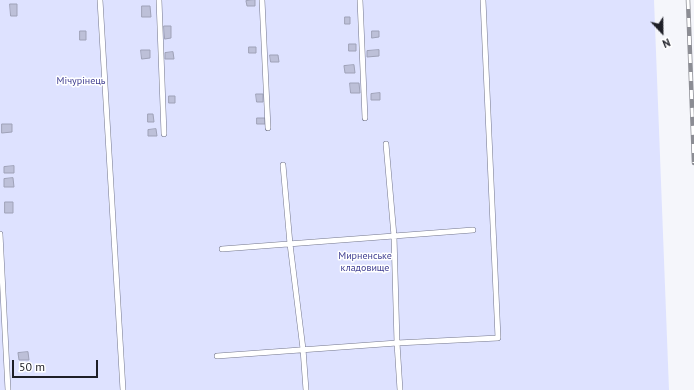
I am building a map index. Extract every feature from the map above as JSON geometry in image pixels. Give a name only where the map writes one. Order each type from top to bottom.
[{"type":"lane","points":[[100,0],[123,390]]},
{"type":"lane","points":[[159,0],[164,134]]},
{"type":"lane","points":[[262,0],[268,128]]},
{"type":"lane","points":[[360,0],[365,118]]},
{"type":"lane","points":[[216,356],[397,343],[498,338],[483,0]]},
{"type":"lane","points":[[386,144],[394,236],[400,390]]},
{"type":"lane","points":[[283,165],[306,390]]},
{"type":"lane","points":[[222,249],[473,230]]},
{"type":"lane","points":[[0,234],[8,390]]},
{"type":"green space","points":[[0,0],[654,0],[669,390],[0,390]]},
{"type":"building","points":[[255,0],[255,6],[247,6],[246,1]]},
{"type":"building","points":[[10,4],[17,4],[17,16],[11,16]]},
{"type":"building","points":[[142,6],[150,6],[151,17],[142,17]]},
{"type":"building","points":[[345,17],[350,17],[350,24],[345,24]]},
{"type":"building","points":[[164,26],[171,26],[171,38],[165,39]]},
{"type":"building","points":[[80,31],[86,31],[86,40],[80,40]]},
{"type":"building","points":[[372,31],[379,31],[379,37],[372,38]]},
{"type":"building","points":[[349,44],[356,44],[356,51],[349,51]]},
{"type":"building","points":[[249,47],[256,47],[256,53],[249,53]]},
{"type":"building","points":[[141,50],[150,50],[150,58],[142,59]]},
{"type":"building","points":[[379,50],[379,56],[367,57],[367,51]]},
{"type":"building","points":[[173,52],[174,59],[165,59],[165,53]]},
{"type":"building","points":[[270,55],[278,55],[279,62],[271,62]]},
{"type":"building","points":[[354,65],[355,73],[345,73],[344,66]]},
{"type":"building","points":[[350,83],[359,83],[360,93],[351,93]]},
{"type":"building","points":[[380,93],[380,100],[371,100],[371,94]]},
{"type":"building","points":[[256,94],[263,94],[263,102],[257,102]]},
{"type":"building","points":[[169,96],[175,96],[175,103],[169,103]]},
{"type":"building","points":[[148,114],[153,114],[154,122],[148,122]]},
{"type":"building","points":[[257,118],[265,118],[265,124],[257,124]]},
{"type":"building","points":[[2,124],[12,124],[12,132],[2,133]]},
{"type":"building","points":[[156,129],[157,136],[148,136],[148,130]]},
{"type":"building","points":[[14,166],[14,173],[4,173],[4,167]]},
{"type":"building","points":[[13,178],[14,187],[4,187],[4,179]]},
{"type":"building","points":[[5,202],[13,202],[13,213],[5,213]]},
{"type":"building","points":[[28,352],[29,360],[19,360],[18,353]]},
{"type":"railway","points":[[688,0],[694,163]]},
{"type":"park label","name":"Мічурінець","points":[[81,81]]},
{"type":"park label","name":"Мирненське кладовище","points":[[365,262]]}]
